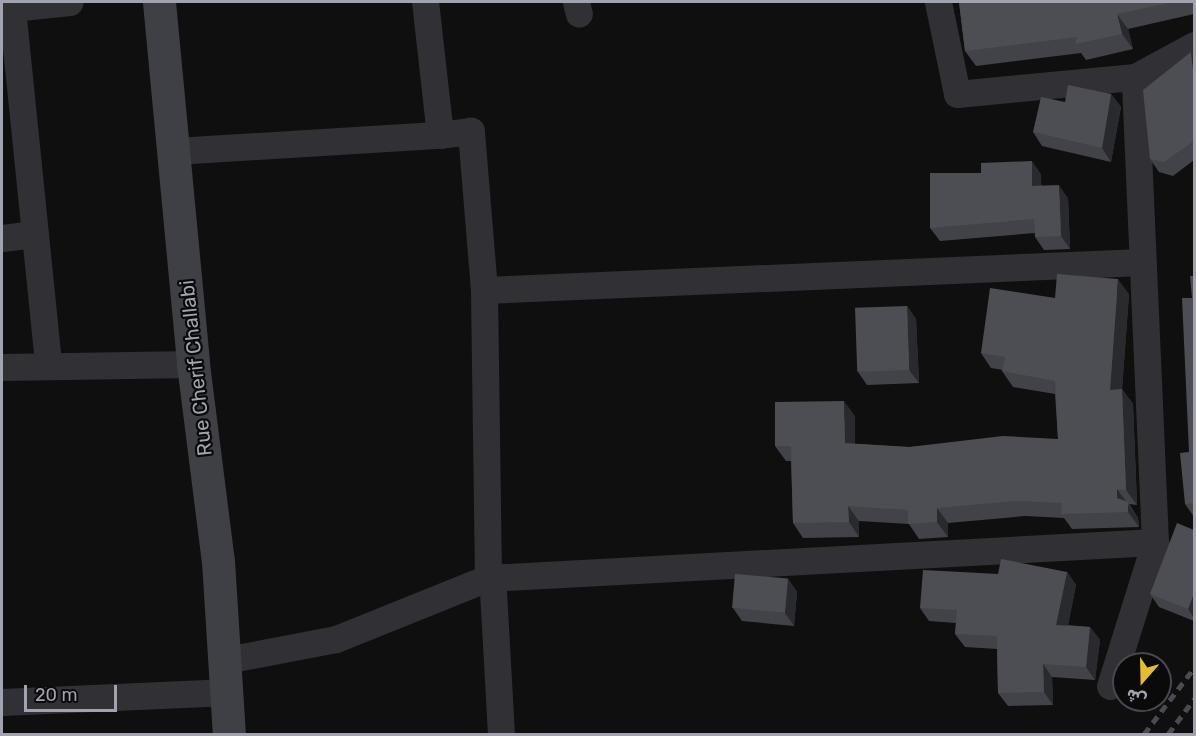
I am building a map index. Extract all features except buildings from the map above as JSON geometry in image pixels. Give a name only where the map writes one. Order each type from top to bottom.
[{"type":"street","points":[[48,365],[35,234],[7,9],[70,2]]},
{"type":"street","name":"Rue Cherif Challabi","points":[[159,2],[175,151],[193,364],[226,660],[229,735]]},
{"type":"street","points":[[425,2],[440,135]]},
{"type":"street","points":[[938,2],[957,94],[1135,77],[1194,45]]},
{"type":"street","points":[[1110,686],[1155,542],[1141,262],[1135,77]]},
{"type":"street","points":[[175,151],[440,135],[471,131],[484,290],[488,578],[493,592],[501,735]]},
{"type":"street","points":[[2,238],[35,234]]},
{"type":"street","points":[[484,290],[1141,262]]},
{"type":"street","points":[[2,368],[48,365],[193,364]]},
{"type":"street","points":[[226,660],[336,639],[488,578],[1155,542]]},
{"type":"street","points":[[2,702],[229,692]]},
{"type":"railway","points":[[1144,734],[1194,668]]},
{"type":"railway","points":[[1168,734],[1194,699]]}]
